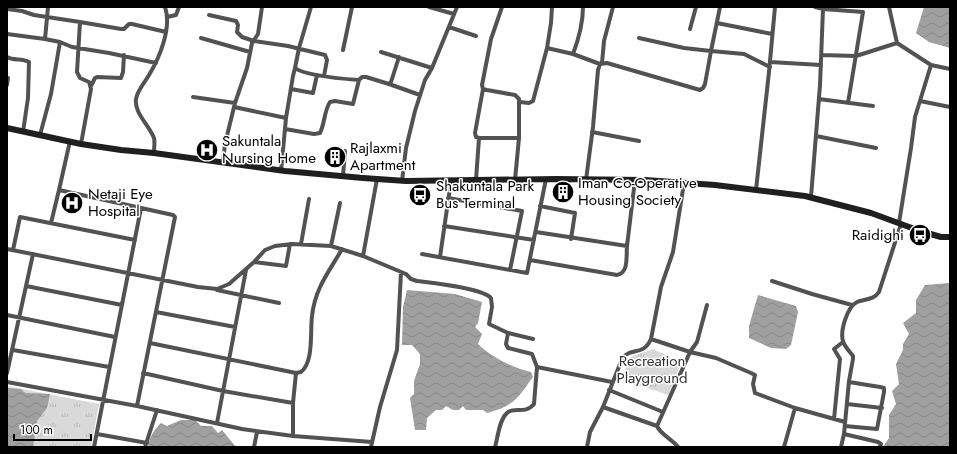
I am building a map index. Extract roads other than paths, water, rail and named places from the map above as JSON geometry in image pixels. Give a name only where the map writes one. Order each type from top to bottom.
[{"type":"main road","points":[[7,128],[81,144],[121,150],[223,162],[281,171],[376,179],[402,181],[546,179],[635,180],[715,185],[811,197],[871,213],[920,231],[950,238]]},
{"type":"street","points":[[45,39],[48,7]]},
{"type":"street","points":[[154,153],[154,140],[136,107],[136,99],[156,63],[166,32],[167,17],[165,7]]},
{"type":"street","points":[[167,17],[176,15],[179,7]]},
{"type":"street","points":[[223,162],[225,144],[234,105],[245,73],[250,52],[258,34],[262,7]]},
{"type":"street","points":[[281,171],[286,118],[291,89],[299,48],[311,7]]},
{"type":"street","points":[[343,50],[352,7]]},
{"type":"street","points":[[431,7],[454,14]]},
{"type":"street","points":[[402,181],[406,148],[420,95],[425,80],[432,68],[457,7]]},
{"type":"street","points":[[502,7],[488,53],[482,80],[483,89],[474,133],[476,137],[479,138],[519,138]]},
{"type":"street","points":[[520,102],[529,103],[533,101],[547,48],[552,7]]},
{"type":"street","points":[[573,54],[582,28],[583,7]]},
{"type":"street","points":[[586,180],[598,70],[601,63],[604,41],[613,7]]},
{"type":"street","points":[[690,29],[696,7]]},
{"type":"street","points":[[547,48],[601,63],[607,63],[702,90],[705,84],[720,7]]},
{"type":"street","points":[[756,190],[775,7]]},
{"type":"street","points":[[815,7],[824,9],[864,9],[848,103]]},
{"type":"street","points":[[889,7],[897,43],[931,64],[950,69]]},
{"type":"street","points":[[7,9],[26,10],[34,15],[121,29],[129,24],[132,24],[166,32]]},
{"type":"street","points":[[811,197],[819,99],[824,9]]},
{"type":"street","points":[[209,16],[236,21],[238,24],[237,32],[239,35],[254,41],[299,48],[325,55],[327,57],[324,76]]},
{"type":"street","points":[[80,22],[78,75],[89,82],[91,86]]},
{"type":"street","points":[[717,23],[772,34]]},
{"type":"street","points":[[449,27],[476,36]]},
{"type":"street","points":[[7,34],[45,39],[60,42],[68,46],[124,55],[156,63]]},
{"type":"street","points":[[201,38],[250,52]]},
{"type":"street","points":[[639,38],[684,48],[744,54],[770,64],[821,65]]},
{"type":"street","points":[[40,135],[51,94],[60,42]]},
{"type":"street","points":[[821,55],[856,56],[897,43]]},
{"type":"street","points":[[381,52],[432,68]]},
{"type":"street","points":[[81,144],[91,86],[95,78],[98,77],[121,78],[123,72],[124,55]]},
{"type":"street","points":[[389,84],[399,57]]},
{"type":"street","points":[[7,58],[26,60],[29,62],[28,98],[23,132]]},
{"type":"street","points":[[841,447],[844,434],[853,356],[843,342],[843,323],[852,305],[856,302],[876,296],[879,292],[900,224],[915,117],[931,64]]},
{"type":"street","points":[[295,68],[317,75],[338,79],[359,80],[362,77],[366,77],[420,95]]},
{"type":"street","points":[[291,89],[313,93],[317,75]]},
{"type":"street","points":[[7,85],[8,78]]},
{"type":"street","points":[[285,129],[314,134],[320,133],[327,106],[330,102],[334,101],[353,104],[355,101],[359,80]]},
{"type":"street","points":[[483,89],[516,95],[520,102],[519,138],[515,180]]},
{"type":"street","points":[[193,97],[234,105],[286,118]]},
{"type":"street","points":[[819,99],[873,106]]},
{"type":"street","points":[[920,101],[950,107]]},
{"type":"street","points":[[592,132],[639,141]]},
{"type":"street","points":[[816,136],[876,148]]},
{"type":"street","points":[[476,180],[479,138]]},
{"type":"street","points":[[51,223],[70,141]]},
{"type":"street","points":[[343,176],[345,151]]},
{"type":"street","points":[[363,256],[376,179]]},
{"type":"street","points":[[422,254],[527,273],[546,179]]},
{"type":"street","points":[[530,260],[617,275],[622,274],[625,271],[635,180]]},
{"type":"street","points":[[440,258],[450,181]]},
{"type":"street","points":[[586,447],[590,432],[603,407],[612,382],[625,355],[630,352],[643,350],[649,345],[661,287],[673,252],[684,183]]},
{"type":"street","points":[[59,190],[173,215],[175,217],[137,406]]},
{"type":"street","points":[[448,198],[522,211],[510,270]]},
{"type":"street","points":[[301,244],[309,199]]},
{"type":"street","points":[[331,246],[340,203]]},
{"type":"street","points":[[541,205],[540,206],[575,212],[571,239]]},
{"type":"street","points":[[94,447],[141,208]]},
{"type":"street","points":[[13,250],[20,217],[135,240]]},
{"type":"street","points":[[444,226],[534,240]]},
{"type":"street","points":[[536,232],[571,239],[627,246]]},
{"type":"street","points":[[254,262],[286,266],[290,244]]},
{"type":"street","points":[[217,289],[229,284],[265,250],[275,246],[290,244],[331,246],[363,256],[401,272],[417,281],[476,290],[488,295],[491,298],[492,307],[489,324],[508,333],[533,339]]},
{"type":"street","points":[[7,249],[163,280],[217,289],[279,303]]},
{"type":"street","points":[[150,343],[302,372],[308,364],[312,314],[316,295],[320,283],[342,249]]},
{"type":"street","points":[[7,374],[33,254]]},
{"type":"street","points":[[217,423],[246,268]]},
{"type":"street","points":[[7,382],[103,399],[256,432],[371,445],[380,407],[397,350],[401,272]]},
{"type":"street","points":[[772,281],[852,305]]},
{"type":"street","points":[[26,286],[122,305]]},
{"type":"street","points":[[657,426],[690,352],[696,342],[707,305]]},
{"type":"street","points":[[156,312],[235,327]]},
{"type":"street","points":[[7,315],[115,337]]},
{"type":"street","points":[[495,447],[503,419],[507,413],[511,411],[526,410],[534,404],[537,368],[532,354],[506,346],[508,333]]},
{"type":"street","points":[[651,339],[690,352],[716,358],[752,372],[755,375],[753,384],[755,392],[795,408],[834,419],[845,424],[877,429],[882,408],[884,388],[849,382]]},
{"type":"street","points":[[834,419],[840,359],[834,349],[843,342]]},
{"type":"street","points":[[13,350],[109,367]]},
{"type":"street","points":[[537,368],[612,382]]},
{"type":"street","points":[[294,436],[293,403],[296,372]]},
{"type":"street","points":[[143,373],[223,391],[293,403]]},
{"type":"street","points":[[609,390],[663,412]]},
{"type":"street","points":[[847,404],[882,408]]},
{"type":"street","points":[[603,407],[657,426],[658,430],[672,439],[678,447]]},
{"type":"street","points":[[784,447],[795,408]]},
{"type":"street","points":[[96,434],[146,445],[157,410]]},
{"type":"street","points":[[254,447],[256,432]]},
{"type":"street","points":[[844,434],[878,442],[880,447]]},
{"type":"water","points":[[924,7],[950,7],[950,48],[929,42],[916,33]]},
{"type":"water","points":[[950,283],[950,447],[883,447],[889,438],[889,415],[896,404],[892,391],[899,384],[896,364],[903,350],[903,344],[909,334],[903,323],[916,313],[916,300],[925,285]]},
{"type":"water","points":[[407,290],[455,294],[482,302],[478,323],[475,327],[482,334],[478,344],[483,349],[503,361],[517,368],[531,372],[533,377],[519,396],[503,408],[487,413],[483,410],[466,410],[463,406],[459,410],[453,410],[446,406],[442,410],[436,410],[427,418],[426,430],[415,430],[410,398],[414,394],[414,381],[420,364],[420,354],[412,345],[402,345],[403,307]]},
{"type":"water","points":[[758,295],[796,306],[798,312],[791,345],[786,349],[771,348],[749,338],[749,326]]},
{"type":"water","points":[[7,388],[21,389],[25,393],[50,394],[47,408],[37,421],[33,447],[7,447]]},
{"type":"water","points":[[181,420],[195,420],[201,426],[212,426],[218,433],[222,430],[236,447],[148,447],[152,434],[161,423],[167,426]]},
{"type":"place","name":"Sakuntala Nursing Home","points":[[207,150]]},
{"type":"place","name":"Rajlaxmi Apartment","points":[[335,157]]},
{"type":"place","name":"Iman Co-Operative Housing Society","points":[[563,192]]},
{"type":"place","name":"Shakuntala Park Bus Terminal","points":[[420,195]]},
{"type":"place","name":"Netaji Eye Hospital","points":[[72,203]]},
{"type":"place","name":"Raidighi","points":[[920,235]]},
{"type":"park label","name":"Recreation Playground","points":[[652,370]]}]
